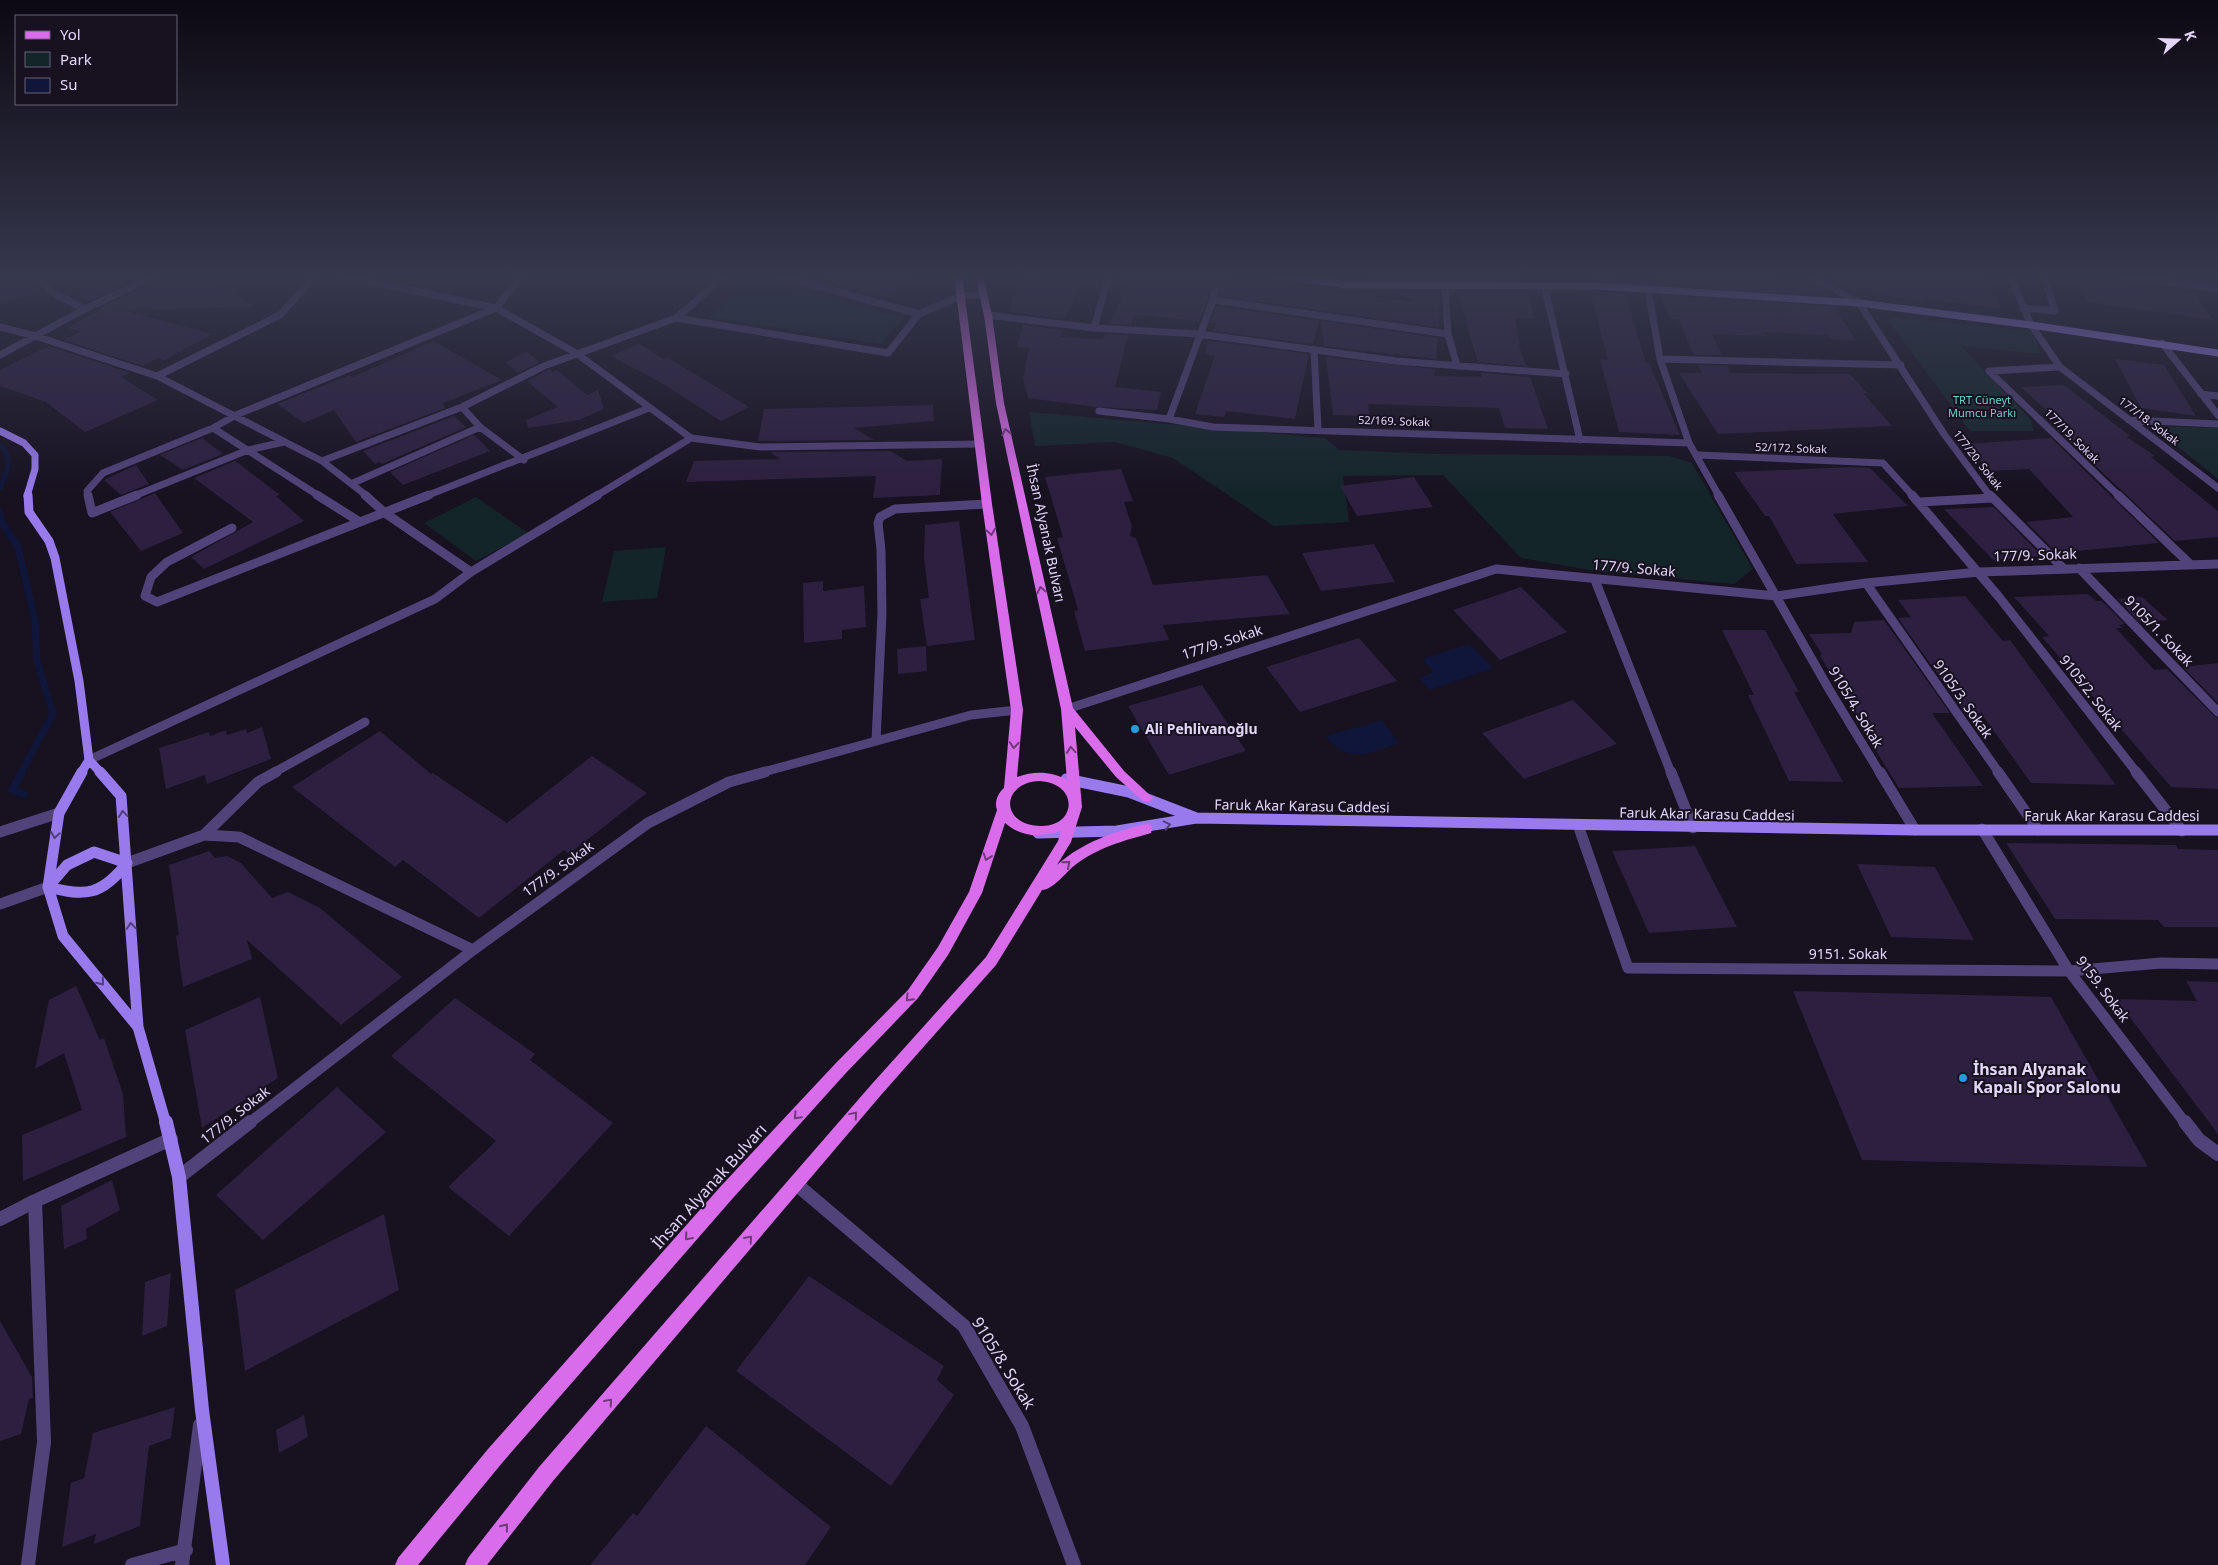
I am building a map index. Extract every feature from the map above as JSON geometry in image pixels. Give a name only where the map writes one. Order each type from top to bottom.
[{"type":"main road","points":[[969,348],[987,504],[1016,710],[1010,788]]},
{"type":"main road","name":"İhsan Alyanak Bulvarı","points":[[475,1565],[546,1474],[876,1090],[990,961],[1056,858],[1067,834],[1075,807],[1068,709],[1000,403],[993,348]]},
{"type":"main road","points":[[2193,348],[2218,352]]},
{"type":"main road","points":[[0,431],[30,448],[36,459],[35,474],[26,493],[27,506],[31,517],[49,540],[55,558],[79,681],[89,760],[121,796],[138,1027],[171,1139],[179,1177],[202,1410],[223,1565]]},
{"type":"main road","points":[[1068,709],[1120,774],[1147,798]]},
{"type":"main road","points":[[89,760],[59,813],[48,887],[63,936],[138,1027]]},
{"type":"main road","points":[[1036,776],[1051,778],[1062,782],[1071,789],[1075,807],[1057,829],[1032,832],[1013,824],[1003,811],[1004,797],[1010,788],[1022,780],[1036,776]]},
{"type":"main road","name":"Faruk Akar Karasu Caddesi","points":[[1051,778],[1074,780],[1147,798],[1196,818]]},
{"type":"main road","name":"İhsan Alyanak Bulvarı","points":[[405,1565],[495,1456],[728,1192],[913,994],[943,951],[975,893],[1003,811]]},
{"type":"main road","name":"Faruk Akar Karasu Caddesi","points":[[1032,832],[1099,834],[1146,829],[1196,818],[1693,828],[2218,830]]},
{"type":"main road","points":[[1032,897],[1084,850],[1107,839],[1146,829]]},
{"type":"main road","points":[[48,887],[67,864],[94,852],[127,863]]},
{"type":"main road","points":[[48,887],[75,895],[93,892],[115,879],[127,863]]},
{"type":"street","points":[[0,355],[13,348]]},
{"type":"street","points":[[72,348],[157,376],[236,415],[322,461],[354,483],[385,513],[472,572]]},
{"type":"street","points":[[157,376],[213,348]]},
{"type":"street","points":[[284,442],[248,450],[92,513],[87,492],[103,473],[213,428],[236,415],[399,348]]},
{"type":"street","points":[[567,348],[691,438],[760,447],[981,444]]},
{"type":"street","points":[[322,461],[462,407],[544,366],[590,348]]},
{"type":"street","points":[[858,348],[888,353],[892,348]]},
{"type":"street","points":[[1168,419],[1194,348]]},
{"type":"street","points":[[1300,348],[1396,361],[1566,374]]},
{"type":"street","points":[[1452,348],[1457,366]]},
{"type":"street","points":[[1560,348],[1580,440]]},
{"type":"street","points":[[1658,348],[1660,359],[1689,443],[1698,455],[1776,596]]},
{"type":"street","name":"177/20. Sokak","points":[[1890,348],[1944,434],[1992,498],[2062,568]]},
{"type":"street","name":"177/18. Sokak","points":[[2047,348],[2060,367],[2218,488]]},
{"type":"street","points":[[2166,348],[2218,415]]},
{"type":"street","points":[[1314,350],[1318,429]]},
{"type":"street","points":[[1660,359],[1901,365]]},
{"type":"street","name":"177/19. Sokak","points":[[2060,367],[1989,371],[2192,565]]},
{"type":"street","points":[[2201,394],[2218,396]]},
{"type":"street","points":[[462,407],[480,427],[524,460]]},
{"type":"street","points":[[232,528],[196,545],[168,562],[150,578],[145,596],[157,602],[524,460],[650,408]]},
{"type":"street","name":"52/169. Sokak","points":[[1099,411],[1168,419],[1213,428],[1318,429],[1689,443]]},
{"type":"street","points":[[2129,420],[2218,424]]},
{"type":"street","points":[[354,483],[480,427]]},
{"type":"street","points":[[213,428],[360,522]]},
{"type":"street","points":[[89,760],[435,599],[472,572],[691,438]]},
{"type":"street","name":"52/172. Sokak","points":[[1698,455],[1883,463]]},
{"type":"street","name":"9105/2. Sokak","points":[[1883,463],[1920,502],[1979,572],[2182,831]]},
{"type":"street","points":[[1920,502],[1992,498]]},
{"type":"street","points":[[876,741],[882,612],[881,550],[878,523],[880,517],[894,509],[987,504]]},
{"type":"street","name":"177/9. Sokak","points":[[1068,709],[1496,569],[1776,596],[1866,583],[1979,572],[2218,564]]},
{"type":"street","name":"9105/1. Sokak","points":[[2080,568],[2218,712]]},
{"type":"street","points":[[1595,580],[1693,828]]},
{"type":"street","name":"9105/3. Sokak","points":[[1866,583],[2038,830]]},
{"type":"street","name":"9105/4. Sokak","points":[[1776,596],[1830,691],[1915,830]]},
{"type":"street","name":"177/9. Sokak","points":[[179,1177],[473,950],[648,823],[729,782],[971,715],[1016,710]]},
{"type":"street","points":[[204,835],[258,782],[364,722]]},
{"type":"street","points":[[0,832],[59,813]]},
{"type":"street","name":"9151. Sokak","points":[[1578,825],[1628,968],[2069,971],[2161,963],[2218,964]]},
{"type":"street","name":"9159. Sokak","points":[[1982,829],[2069,971],[2199,1140],[2218,1154]]},
{"type":"street","points":[[127,863],[204,835],[239,837],[473,950]]},
{"type":"street","points":[[0,904],[48,887]]},
{"type":"street","points":[[0,1219],[171,1139]]},
{"type":"street","name":"9105/8. Sokak","points":[[796,1184],[964,1326],[1022,1426],[1074,1565]]},
{"type":"street","points":[[28,1565],[44,1442],[35,1201]]},
{"type":"street","points":[[132,1565],[184,1558],[202,1410]]},
{"type":"green space","name":"TRT Cüneyt Mumcu Parkı","points":[[1909,348],[1963,348],[2031,420],[2034,431],[1970,431]]},
{"type":"green space","name":"TRT Cüneyt Mumcu Parkı","points":[[1982,348],[2039,348],[2042,354]]},
{"type":"green space","points":[[1029,412],[1325,438],[1339,450],[1436,454],[1669,456],[1692,463],[1753,569],[1734,584],[1601,572],[1521,558],[1443,475],[1343,476],[1349,522],[1274,526],[1173,458],[1115,442],[1035,446]]},
{"type":"green space","points":[[2153,426],[2218,428],[2218,479]]},
{"type":"green space","points":[[476,497],[528,533],[476,561],[424,523]]},
{"type":"green space","points":[[666,547],[657,598],[602,602],[614,551]]},
{"type":"water","points":[[1469,644],[1493,668],[1430,690],[1419,678],[1434,672],[1422,659]]},
{"type":"water","points":[[1382,720],[1399,743],[1369,753],[1351,754],[1334,745],[1326,736]]},
{"type":"building","points":[[45,348],[55,348],[130,373],[121,377],[158,400],[85,432],[46,402],[0,386],[0,370]]},
{"type":"building","points":[[88,348],[187,348],[165,360],[158,358],[143,366]]},
{"type":"building","points":[[417,348],[445,348],[502,380],[443,403],[445,408],[356,442],[334,410],[304,423],[277,404],[350,375],[353,377]]},
{"type":"building","points":[[630,348],[646,348],[664,359],[667,357],[749,407],[721,421],[660,382],[611,356]]},
{"type":"building","points":[[1029,348],[1125,348],[1115,387],[1161,392],[1157,410],[1096,407],[1028,398],[1023,379]]},
{"type":"building","points":[[1207,348],[1263,348],[1309,354],[1295,419],[1226,411],[1224,417],[1195,414],[1215,356],[1205,354]]},
{"type":"building","points":[[1342,348],[1437,348],[1436,359]]},
{"type":"building","points":[[1474,348],[1520,348],[1526,366],[1478,362]]},
{"type":"building","points":[[1605,348],[1642,348],[1646,363],[1649,363],[1680,435],[1619,432],[1600,359],[1608,360]]},
{"type":"building","points":[[1691,348],[1719,348],[1722,355],[1694,355]]},
{"type":"building","points":[[527,352],[540,362],[518,373],[505,362]]},
{"type":"building","points":[[1326,357],[1435,369],[1434,376],[1482,377],[1481,373],[1530,377],[1548,429],[1505,428],[1499,408],[1368,404],[1370,416],[1333,415]]},
{"type":"building","points":[[2115,359],[2164,365],[2196,416],[2141,408]]},
{"type":"building","points":[[1698,365],[1727,366],[1731,373],[1850,374],[1867,393],[1863,393],[1892,426],[1718,434],[1679,373],[1702,373]]},
{"type":"building","points":[[550,369],[553,372],[557,370],[587,395],[598,390],[604,409],[579,420],[528,428],[526,420],[558,407],[527,381]]},
{"type":"building","points":[[2064,385],[2130,436],[2127,437],[2155,456],[2151,457],[2218,511],[2218,537],[2175,541],[2065,437],[2075,436],[2021,387]]},
{"type":"building","points":[[933,405],[934,421],[854,428],[874,440],[758,441],[764,409]]},
{"type":"building","points":[[454,416],[466,427],[382,464],[380,462],[375,464],[363,451]]},
{"type":"building","points":[[474,435],[490,451],[403,485],[390,472]]},
{"type":"building","points":[[202,438],[223,454],[183,470],[160,455]]},
{"type":"building","points":[[2051,438],[2159,543],[2057,553],[2026,522],[2073,517],[2029,469],[1990,471],[1965,444]]},
{"type":"building","points":[[890,451],[907,461],[942,459],[940,495],[873,498],[876,476],[686,482],[694,461],[780,459],[770,452]]},
{"type":"building","points":[[235,461],[280,495],[276,496],[304,521],[204,569],[191,557],[253,522],[194,478]]},
{"type":"building","points":[[136,465],[149,484],[121,495],[104,480]]},
{"type":"building","points":[[1852,467],[1870,468],[1908,506],[1833,514],[1868,562],[1796,564],[1769,516],[1765,516],[1734,472]]},
{"type":"building","points":[[1121,469],[1133,501],[1124,502],[1132,526],[1130,536],[1136,538],[1153,585],[1267,575],[1290,614],[1163,625],[1169,640],[1085,651],[1074,611],[1078,610],[1057,538],[1063,537],[1045,477]]},
{"type":"building","points":[[1414,477],[1433,507],[1357,516],[1340,486]]},
{"type":"building","points":[[155,493],[183,533],[141,551],[110,512]]},
{"type":"building","points":[[1994,507],[2040,556],[1993,560],[1944,509]]},
{"type":"building","points":[[959,521],[975,640],[927,646],[920,599],[929,598],[924,558],[925,525]]},
{"type":"building","points":[[1374,544],[1395,582],[1321,591],[1302,553]]},
{"type":"building","points":[[823,581],[823,591],[864,586],[866,627],[842,630],[842,639],[804,643],[803,583]]},
{"type":"building","points":[[1521,587],[1567,632],[1500,660],[1453,610]]},
{"type":"building","points":[[2088,594],[2096,601],[2102,601],[2125,624],[2119,625],[2123,628],[2116,628],[2154,670],[2167,669],[2218,718],[2218,789],[2171,787],[2042,637],[2049,636],[2014,597]]},
{"type":"building","points":[[1965,596],[2003,641],[2010,640],[2116,785],[2031,783],[1981,713],[1965,713],[1898,618],[1911,617],[1898,600]]},
{"type":"building","points":[[2142,597],[2168,620],[2140,623],[2118,599]]},
{"type":"building","points":[[1884,620],[1950,713],[1932,713],[1983,786],[1899,788],[1860,725],[1863,725],[1820,656],[1822,654],[1809,634],[1851,633],[1854,622]]},
{"type":"building","points":[[1722,630],[1765,630],[1799,692],[1794,692],[1843,782],[1789,781],[1748,695],[1754,695]]},
{"type":"building","points":[[1359,638],[1397,681],[1300,712],[1266,667]]},
{"type":"building","points":[[926,646],[927,671],[898,674],[897,649]]},
{"type":"building","points":[[2218,663],[2218,703],[2183,667]]},
{"type":"building","points":[[1202,685],[1246,751],[1169,775],[1128,706]]},
{"type":"building","points":[[1573,700],[1617,744],[1524,779],[1482,733]]},
{"type":"building","points":[[262,727],[271,759],[207,784],[205,775],[166,789],[159,748],[209,732],[210,736],[226,730],[227,735],[246,729],[247,733]]},
{"type":"building","points":[[380,731],[431,774],[433,773],[507,823],[592,756],[647,793],[569,854],[564,850],[479,918],[403,860],[395,867],[292,787]]},
{"type":"building","points":[[2006,843],[2176,845],[2178,849],[2218,850],[2218,927],[2164,927],[2158,920],[2055,919]]},
{"type":"building","points":[[1695,846],[1737,927],[1649,933],[1612,851]]},
{"type":"building","points":[[209,851],[215,858],[227,856],[241,863],[272,898],[288,892],[320,908],[402,977],[341,1025],[247,940],[252,959],[183,987],[176,936],[179,935],[169,865]]},
{"type":"building","points":[[1857,864],[1935,867],[1974,940],[1891,937]]},
{"type":"building","points":[[2186,981],[2218,982],[2218,1134],[2116,999],[2197,1001]]},
{"type":"building","points":[[76,986],[100,1040],[104,1038],[123,1094],[126,1137],[23,1181],[22,1135],[82,1110],[64,1053],[35,1069],[49,1000]]},
{"type":"building","name":"İhsan Alyanak Kapalı Spor Salonu","points":[[1793,991],[2051,997],[2148,1167],[1862,1160]]},
{"type":"building","points":[[260,997],[278,1078],[202,1128],[185,1030]]},
{"type":"building","points":[[455,998],[535,1054],[530,1060],[613,1123],[509,1236],[448,1187],[496,1141],[391,1056]]},
{"type":"building","points":[[337,1087],[386,1132],[263,1240],[216,1195]]},
{"type":"building","points":[[112,1180],[120,1210],[86,1229],[87,1239],[64,1249],[61,1206]]},
{"type":"building","points":[[384,1214],[399,1290],[245,1371],[235,1290]]},
{"type":"building","points":[[171,1273],[167,1326],[142,1336],[145,1282]]},
{"type":"building","points":[[809,1276],[944,1366],[937,1380],[954,1395],[891,1486],[736,1371]]},
{"type":"building","points":[[0,1321],[32,1377],[33,1398],[29,1399],[21,1434],[0,1441]]},
{"type":"building","points":[[175,1407],[171,1438],[149,1446],[140,1526],[94,1544],[96,1534],[62,1547],[71,1483],[84,1478],[93,1433]]},
{"type":"building","points":[[304,1415],[308,1437],[279,1453],[276,1430]]},
{"type":"building","points":[[706,1426],[831,1527],[805,1565],[590,1565],[633,1513],[637,1516]]},
{"type":"waterway","points":[[0,445],[5,449],[8,460],[7,472],[0,488]]},
{"type":"waterway","points":[[0,512],[2,523],[18,547],[35,621],[37,661],[53,714],[21,773]]},
{"type":"waterway","points":[[22,772],[12,790],[24,794]]},
{"type":"place","name":"Ali Pehlivanoğlu","points":[[1135,729]]},
{"type":"place","name":"İhsan Alyanak Kapalı Spor Salonu","points":[[1963,1078]]}]
